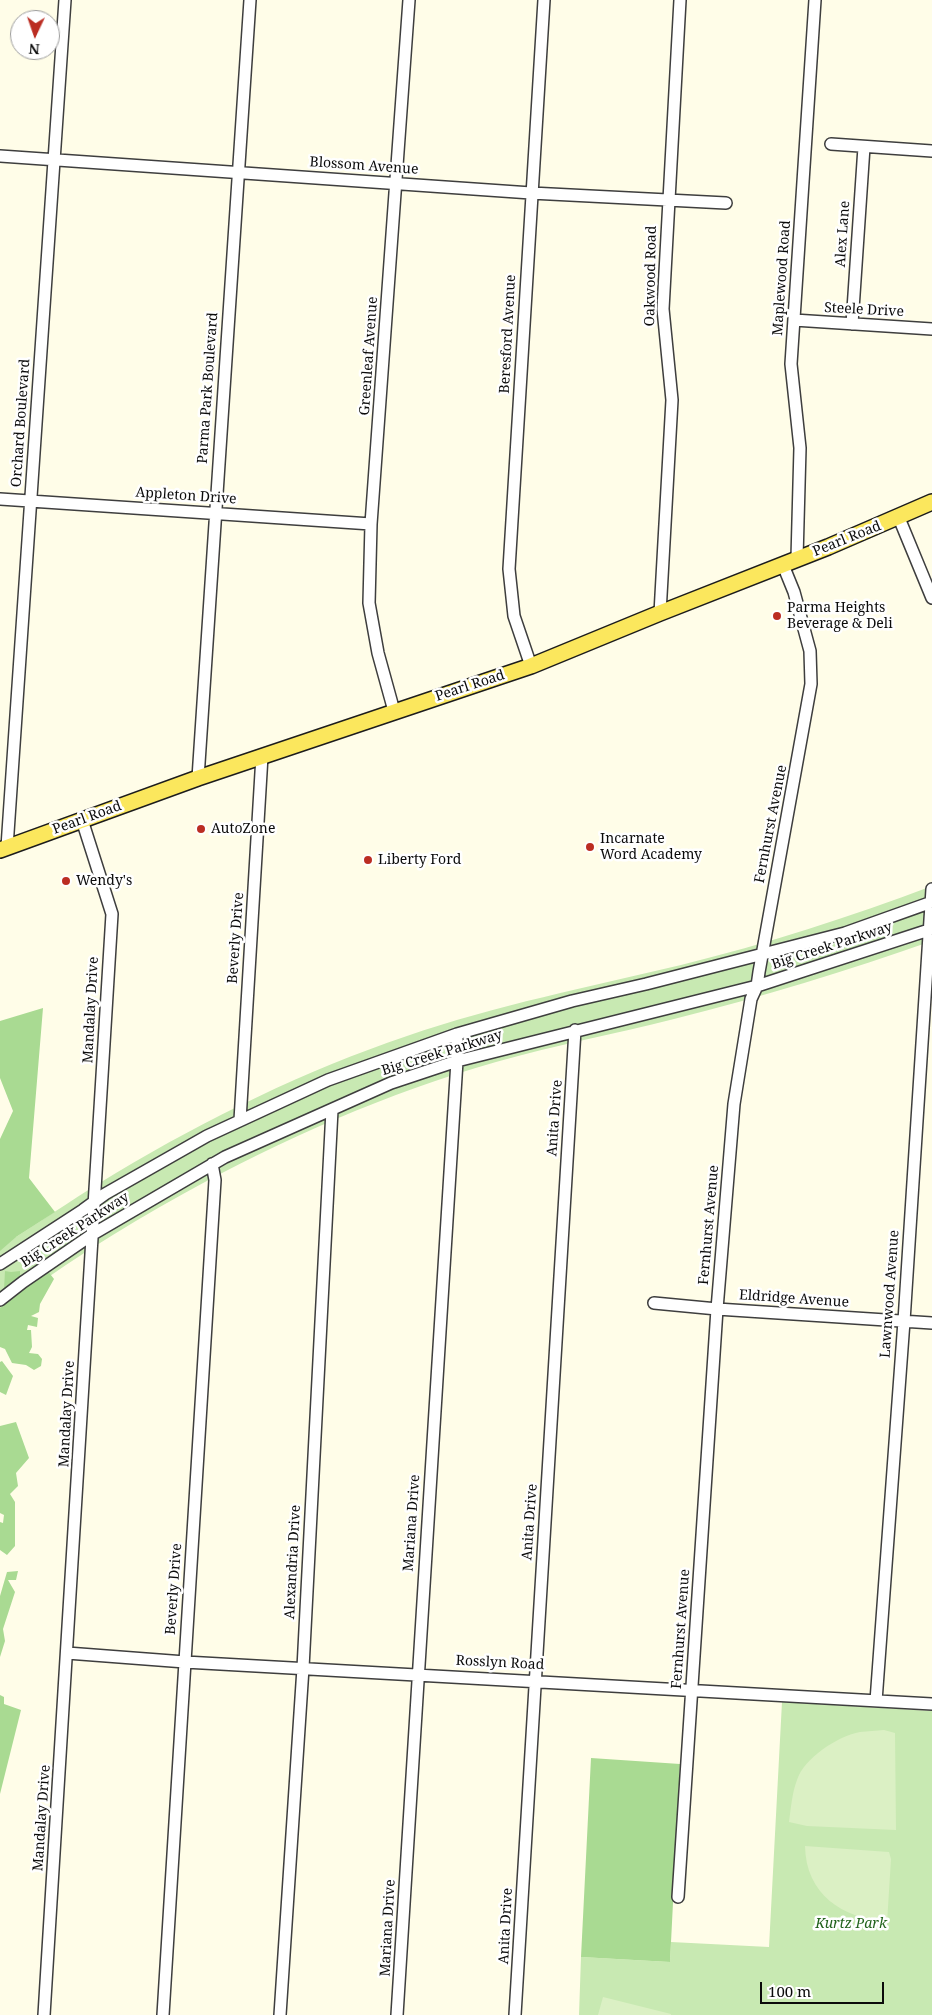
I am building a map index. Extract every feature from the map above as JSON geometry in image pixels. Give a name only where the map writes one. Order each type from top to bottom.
[{"type":"main road","name":"Pearl Road","points":[[4,848],[198,778],[531,666],[782,566],[797,558],[899,518],[932,502]]},
{"type":"street","name":"Orchard Boulevard","points":[[4,848],[31,501],[65,0]]},
{"type":"street","name":"Parma Park Boulevard","points":[[198,778],[250,0]]},
{"type":"street","name":"Greenleaf Avenue","points":[[394,711],[378,653],[369,603],[371,524],[409,0]]},
{"type":"street","name":"Beresford Avenue","points":[[531,666],[514,616],[509,570],[544,0]]},
{"type":"street","name":"Oakwood Road","points":[[660,613],[672,400],[662,309],[680,0]]},
{"type":"street","name":"Maplewood Road","points":[[797,558],[800,448],[791,364],[815,0]]},
{"type":"street","points":[[831,144],[932,151]]},
{"type":"street","name":"Alex Lane","points":[[852,324],[864,146]]},
{"type":"street","name":"Blossom Avenue","points":[[0,156],[531,193],[726,204]]},
{"type":"street","name":"Steele Drive","points":[[794,320],[932,329]]},
{"type":"street","name":"Appleton Drive","points":[[0,499],[371,524]]},
{"type":"street","points":[[899,518],[932,598]]},
{"type":"street","name":"Fernhurst Avenue","points":[[678,1897],[717,1309],[734,1104],[811,684],[810,651],[794,592],[782,566]]},
{"type":"street","name":"Beverly Drive","points":[[240,1120],[262,756]]},
{"type":"street","name":"Mandalay Drive","points":[[44,2015],[112,914],[82,820]]},
{"type":"street","name":"Lawnwood Avenue","points":[[876,1701],[904,1321],[931,929],[932,888]]},
{"type":"street","name":"Big Creek Parkway","points":[[0,1264],[105,1194],[207,1136],[328,1080],[457,1034],[572,1001],[845,933],[932,902]]},
{"type":"street","name":"Big Creek Parkway","points":[[0,1300],[92,1234],[212,1164],[250,1144],[391,1083],[457,1061],[757,986],[931,929]]},
{"type":"street","name":"Anita Drive","points":[[515,2015],[575,1030]]},
{"type":"street","name":"Mariana Drive","points":[[397,2015],[457,1061],[457,1034]]},
{"type":"street","name":"Alexandria Drive","points":[[280,2015],[303,1668],[332,1110]]},
{"type":"street","name":"Beverly Drive","points":[[163,2015],[215,1180],[212,1164]]},
{"type":"street","name":"Eldridge Avenue","points":[[654,1303],[932,1323]]},
{"type":"street","name":"Rosslyn Road","points":[[67,1653],[185,1662],[536,1680],[692,1691],[932,1704]]},
{"type":"green space","points":[[932,886],[932,941],[772,993],[496,1062],[455,1074],[375,1103],[297,1136],[183,1194],[89,1250],[44,1280],[0,1313],[0,1233],[16,1237],[91,1188],[186,1133],[295,1080],[369,1049],[441,1025],[509,1006],[745,948],[839,919]]},
{"type":"green space","points":[[43,1008],[29,1178],[55,1212],[16,1237],[0,1251],[0,1139],[13,1111],[0,1078],[0,1021]]},
{"type":"green space","points":[[47,1270],[54,1279],[40,1304],[39,1312],[31,1316],[38,1318],[37,1327],[28,1325],[27,1330],[31,1330],[32,1347],[29,1353],[38,1354],[42,1359],[41,1366],[34,1370],[26,1365],[12,1363],[5,1349],[0,1347],[0,1308],[3,1306],[0,1296],[16,1285],[4,1289],[5,1271],[20,1271],[20,1277],[25,1282],[34,1282],[39,1274]]},
{"type":"green space","points":[[2,1361],[13,1376],[6,1395],[0,1392],[0,1362]]},
{"type":"green space","points":[[16,1422],[29,1458],[16,1473],[18,1486],[10,1494],[15,1502],[15,1546],[7,1555],[0,1550],[0,1522],[3,1523],[4,1515],[0,1513],[0,1426]]},
{"type":"green space","points":[[18,1571],[16,1580],[8,1580],[15,1592],[3,1629],[5,1641],[0,1657],[0,1596],[7,1572]]},
{"type":"green space","points":[[0,1695],[4,1697],[4,1704],[21,1710],[0,1794]]},
{"type":"green space","name":"Kurtz Park","points":[[782,1702],[932,1711],[932,2015],[579,2015],[581,1957],[670,1962],[671,1942],[769,1947]]},
{"type":"green space","points":[[884,1730],[895,1733],[896,1830],[807,1826],[789,1822],[797,1780],[814,1756],[832,1743],[851,1734]]},
{"type":"green space","points":[[591,1758],[680,1764],[670,1962],[581,1957]]},
{"type":"green space","points":[[805,1846],[889,1852],[891,1859],[887,1923],[855,1915],[830,1901],[812,1878],[807,1863]]},
{"type":"green space","points":[[603,1997],[671,2014],[671,2015],[598,2015]]},
{"type":"place","name":"Parma Heights Beverage & Deli","points":[[777,616]]},
{"type":"place","name":"AutoZone","points":[[201,829]]},
{"type":"place","name":"Incarnate Word Academy","points":[[590,847]]},
{"type":"place","name":"Liberty Ford","points":[[368,860]]},
{"type":"place","name":"Wendy's","points":[[66,881]]}]
